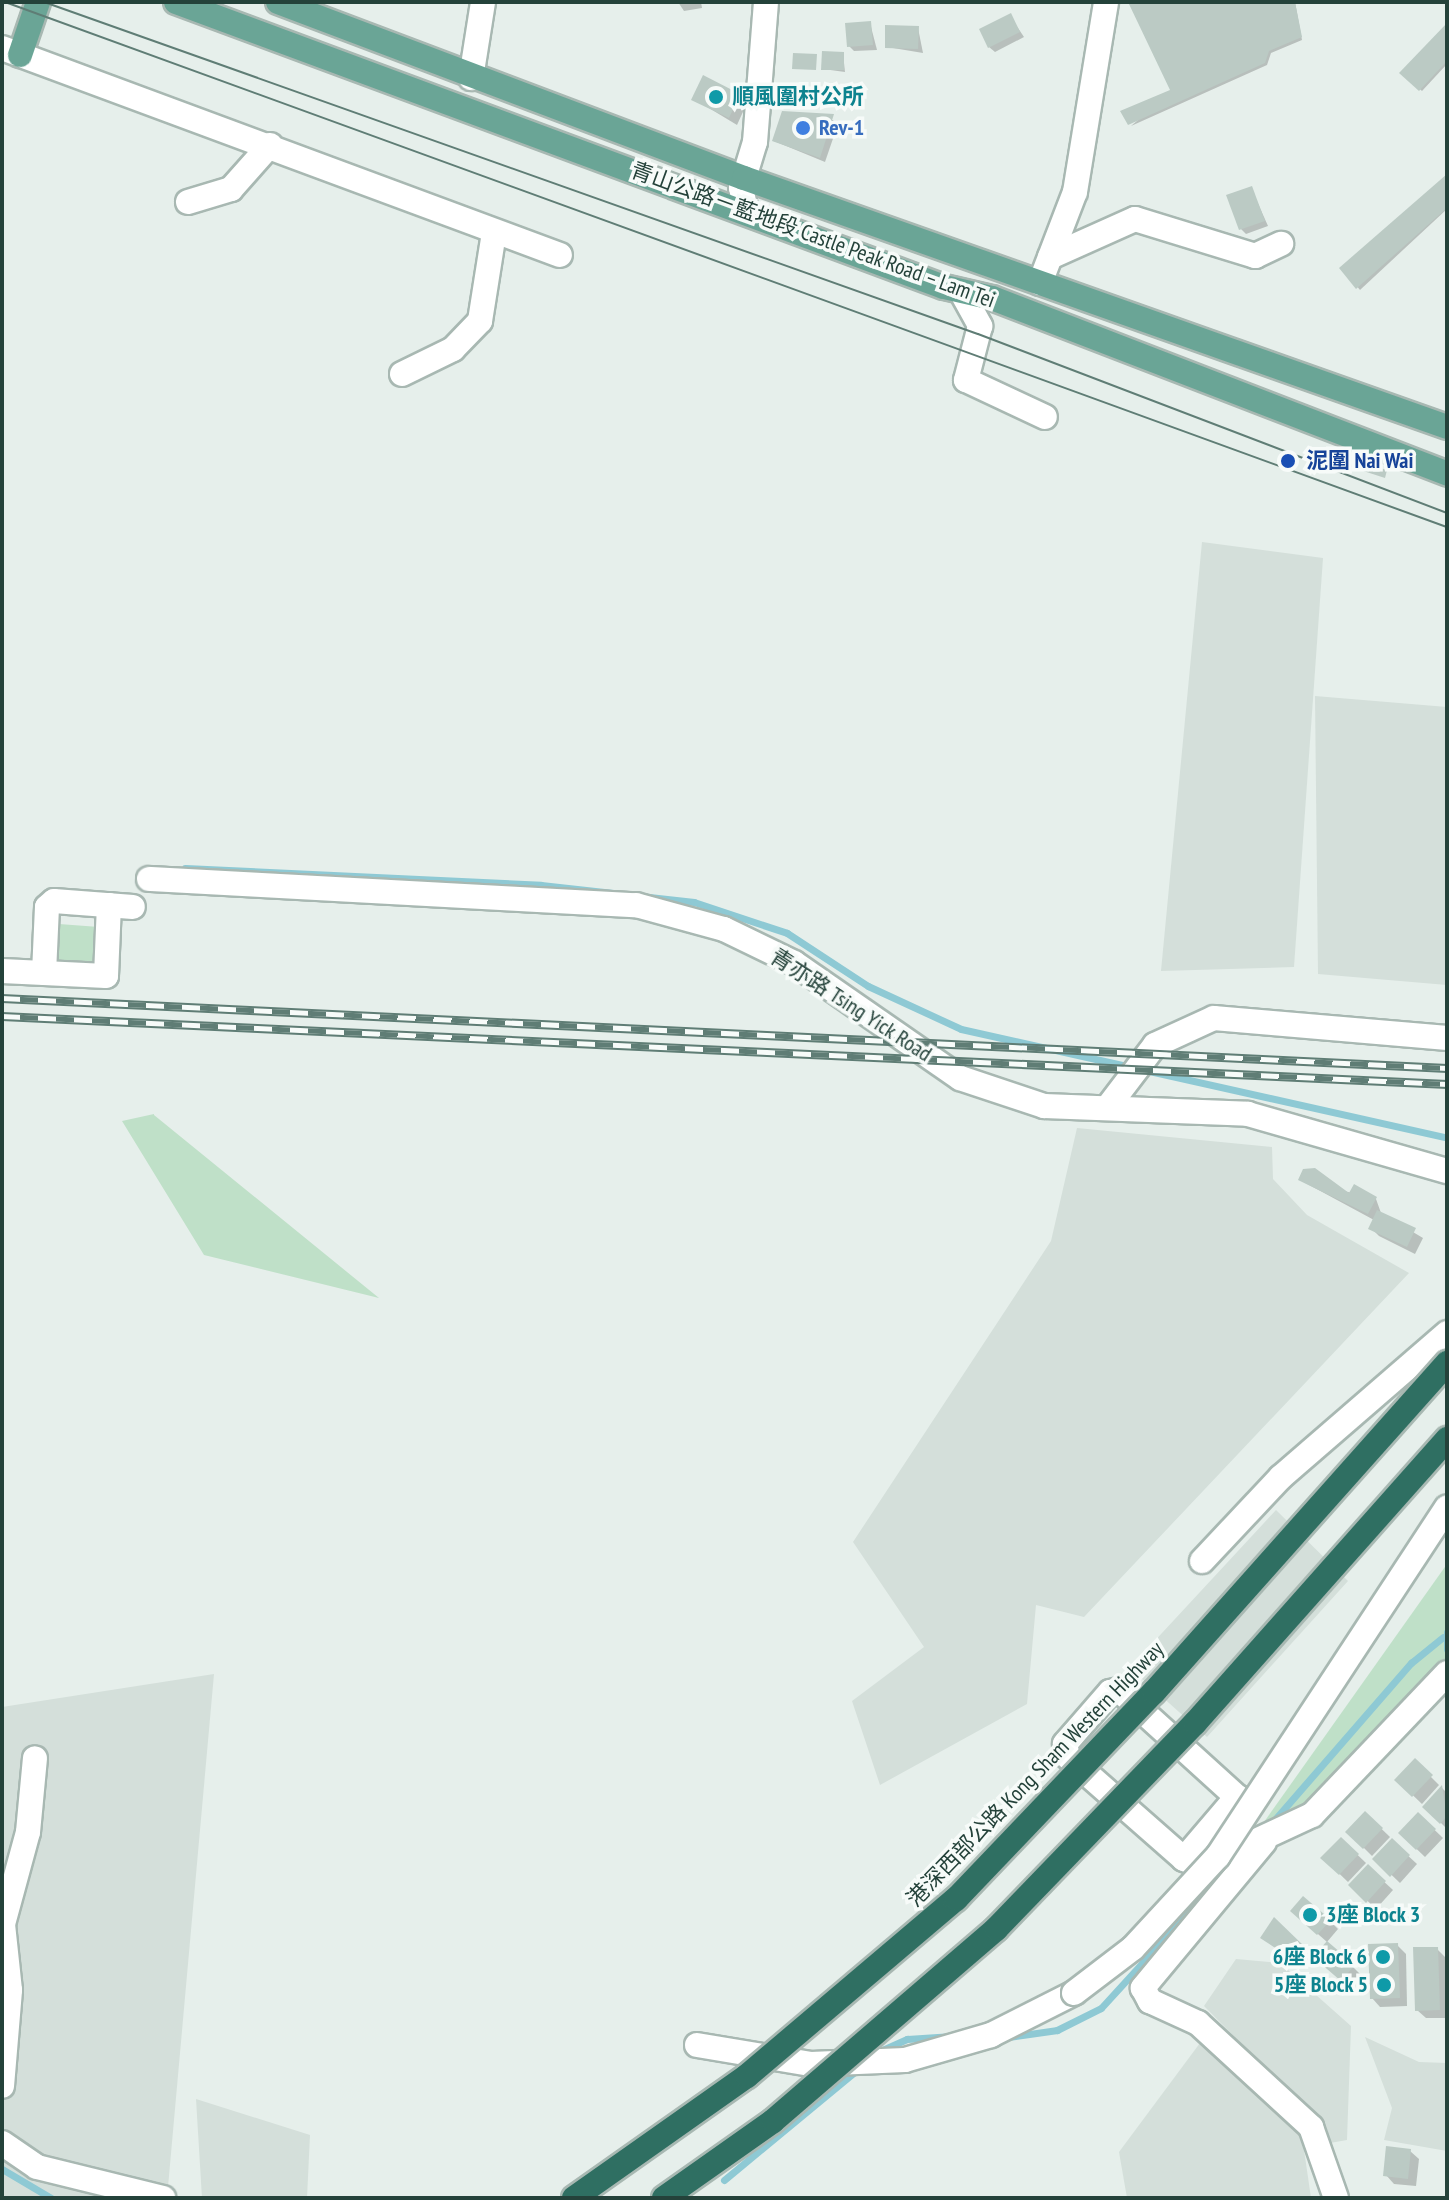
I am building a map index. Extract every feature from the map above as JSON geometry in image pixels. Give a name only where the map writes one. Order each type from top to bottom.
[{"type":"highway","name":"港深西部公路 Kong Sham Western Highway","points":[[574,2198],[747,2076],[956,1899],[1154,1692],[1447,1363]]},
{"type":"highway","points":[[664,2198],[773,2121],[996,1929],[1195,1723],[1447,1439]]},
{"type":"main road","points":[[11,52],[38,2]]},
{"type":"main road","name":"青山公路－藍地段 Castle Peak Road – Lam Tei","points":[[176,2],[962,293],[984,295],[1013,312],[1447,474]]},
{"type":"main road","name":"青山公路－藍地段 Castle Peak Road – Lam Tei","points":[[278,2],[471,78],[744,178],[1447,427]]},
{"type":"street","points":[[471,78],[483,2]]},
{"type":"street","points":[[746,211],[744,178],[755,142],[766,2]]},
{"type":"street","points":[[1040,283],[1075,192],[1106,2]]},
{"type":"street","points":[[11,52],[270,145],[494,233],[560,255]]},
{"type":"street","points":[[188,202],[231,189],[270,145]]},
{"type":"street","points":[[1050,257],[1135,219],[1255,256],[1281,244]]},
{"type":"street","points":[[402,374],[453,349],[480,321],[494,233]]},
{"type":"street","points":[[962,293],[980,326],[966,380],[1045,417]]},
{"type":"street","points":[[980,326],[1013,312]]},
{"type":"street","name":"青亦路 Tsing Yick Road","points":[[149,879],[636,905],[724,929],[794,963],[960,1078],[1044,1106],[1248,1114],[1447,1171]]},
{"type":"street","points":[[2,971],[106,976],[121,906],[54,901],[47,907],[44,973]]},
{"type":"street","points":[[1107,1108],[1126,1077],[1155,1045],[1214,1018],[1447,1038]]},
{"type":"street","points":[[1202,1561],[1281,1477],[1447,1333]]},
{"type":"street","points":[[697,2045],[811,2064],[905,2060],[991,2035],[1074,1993],[1133,1948],[1218,1856],[1447,1508]]},
{"type":"street","points":[[1184,1859],[1237,1797],[1119,1690],[1110,1692],[1065,1744],[1068,1757],[1184,1859],[1202,1866],[1264,1842],[1312,1815],[1447,1673]]},
{"type":"street","points":[[2,2086],[10,1990],[3,1924],[28,1832],[35,1758]]},
{"type":"street","points":[[1264,1842],[1143,1988],[1150,2001],[1198,2023],[1311,2127],[1336,2198]]},
{"type":"street","points":[[2,2143],[37,2167],[163,2198]]},
{"type":"shaded area","points":[[1202,542],[1323,558],[1294,967],[1161,971]]},
{"type":"shaded area","points":[[1315,696],[1447,707],[1447,985],[1318,974]]},
{"type":"shaded area","points":[[1077,1128],[1272,1147],[1273,1179],[1307,1215],[1409,1273],[1084,1617],[1036,1605],[1027,1704],[880,1785],[852,1701],[924,1647],[853,1542],[1051,1241]]},
{"type":"shaded area","points":[[1276,1510],[1348,1581],[1207,1737],[1141,1678],[1135,1682],[1124,1674]]},
{"type":"shaded area","points":[[214,1674],[167,2198],[2,2198],[2,1707]]},
{"type":"shaded area","points":[[1236,1959],[1280,1963],[1351,2026],[1347,2140],[1330,2143],[1319,2122],[1204,2006]]},
{"type":"shaded area","points":[[1365,2037],[1419,2062],[1447,2063],[1447,2151],[1384,2140],[1392,2108]]},
{"type":"shaded area","points":[[1200,2043],[1302,2136],[1311,2198],[1127,2198],[1119,2152]]},
{"type":"shaded area","points":[[196,2099],[310,2135],[307,2198],[202,2198]]},
{"type":"green space","points":[[59,924],[99,927],[96,970],[57,968]]},
{"type":"green space","points":[[154,1114],[379,1298],[204,1255],[122,1121]]},
{"type":"green space","points":[[1447,1564],[1447,1658],[1312,1804],[1264,1822]]},
{"type":"building","points":[[1128,2],[1295,2],[1302,37],[1269,51],[1265,63],[1128,125],[1120,111],[1170,90]]},
{"type":"building","points":[[1011,13],[1020,32],[988,48],[979,29]]},
{"type":"building","points":[[871,21],[873,45],[847,47],[845,23]]},
{"type":"building","points":[[1447,23],[1447,61],[1419,91],[1399,73]]},
{"type":"building","points":[[885,25],[919,26],[918,49],[885,48]]},
{"type":"building","points":[[822,51],[844,52],[844,70],[821,70]]},
{"type":"building","points":[[793,53],[817,54],[816,70],[792,69]]},
{"type":"building","name":"順風圍村公所","points":[[703,75],[740,94],[729,118],[691,100]]},
{"type":"building","name":"Rev-1","points":[[782,111],[834,114],[820,158],[772,141]]},
{"type":"building","points":[[1447,174],[1447,208],[1356,289],[1339,268]]},
{"type":"building","points":[[1252,186],[1265,221],[1239,230],[1226,195]]},
{"type":"building","points":[[1353,460],[1387,470],[1385,478],[1351,467]]},
{"type":"building","points":[[1315,1168],[1349,1193],[1354,1184],[1377,1197],[1368,1214],[1298,1180],[1303,1169]]},
{"type":"building","points":[[1377,1210],[1416,1228],[1407,1247],[1368,1229]]},
{"type":"building","points":[[1415,1758],[1433,1775],[1412,1797],[1394,1780]]},
{"type":"building","points":[[1442,1785],[1447,1816],[1440,1824],[1422,1807]]},
{"type":"building","points":[[1365,1811],[1383,1828],[1363,1849],[1345,1832]]},
{"type":"building","points":[[1418,1812],[1436,1829],[1416,1850],[1398,1833]]},
{"type":"building","points":[[1341,1837],[1359,1854],[1339,1875],[1320,1858]]},
{"type":"building","points":[[1392,1838],[1410,1855],[1390,1877],[1372,1859]]},
{"type":"building","points":[[1368,1864],[1386,1881],[1366,1903],[1348,1885]]},
{"type":"building","name":"3座 Block 3","points":[[1303,1896],[1331,1920],[1317,1935],[1290,1911]]},
{"type":"building","points":[[1274,1917],[1304,1946],[1294,1960],[1260,1938]]},
{"type":"building","points":[[1327,1941],[1355,1965],[1341,1981],[1313,1957]]},
{"type":"building","points":[[1398,1943],[1400,1998],[1370,1999],[1368,1944]]},
{"type":"building","points":[[1413,1947],[1438,1947],[1440,2010],[1415,2011]]},
{"type":"building","points":[[1386,2146],[1411,2149],[1408,2179],[1383,2176]]},
{"type":"waterway","points":[[185,868],[541,885],[694,902],[787,933],[868,986],[961,1029],[1447,1138]]},
{"type":"waterway","points":[[1447,1632],[1447,1649]]},
{"type":"waterway","points":[[1270,1825],[1411,1663],[1443,1637]]},
{"type":"waterway","points":[[1001,2038],[1057,2030],[1101,2008],[1207,1892]]},
{"type":"waterway","points":[[880,2051],[907,2039],[953,2036]]},
{"type":"waterway","points":[[724,2180],[858,2069]]},
{"type":"waterway","points":[[2,2169],[51,2198]]},
{"type":"tram line","points":[[5,2],[1447,527]]},
{"type":"tram line","points":[[44,2],[978,334],[1447,513]]},
{"type":"railway","points":[[2,998],[1447,1068]]},
{"type":"railway","points":[[2,1016],[1447,1084]]},
{"type":"place","name":"順風圍村公所","points":[[716,97]]},
{"type":"place","name":"Rev-1","points":[[803,128]]},
{"type":"place","name":"泥圍 Nai Wai","points":[[1288,461]]},
{"type":"place","name":"3座 Block 3","points":[[1310,1915]]},
{"type":"place","name":"6座 Block 6","points":[[1383,1957]]},
{"type":"place","name":"5座 Block 5","points":[[1384,1985]]}]
